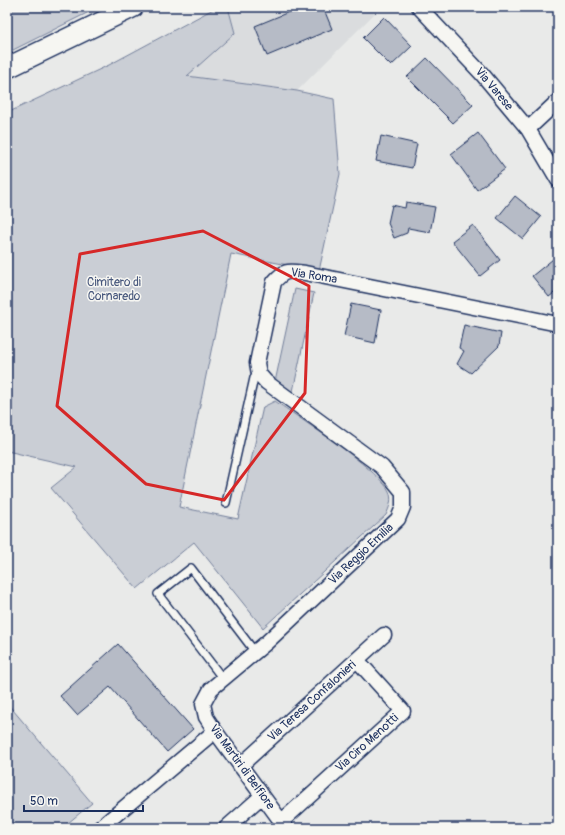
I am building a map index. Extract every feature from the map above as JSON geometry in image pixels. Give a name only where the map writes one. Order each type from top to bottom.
[{"type":"street","points":[[7,68],[133,7]]},
{"type":"street","name":"Via Varese","points":[[419,7],[482,74],[528,129],[558,180]]},
{"type":"street","points":[[528,129],[558,102]]},
{"type":"street","name":"Via Roma","points":[[259,374],[257,363],[274,282],[281,274],[287,271],[558,324]]},
{"type":"street","name":"Via Reggio Emilia","points":[[203,704],[211,689],[255,652],[398,519],[403,507],[403,492],[382,467],[266,382],[259,374]]},
{"type":"street","name":"Via Teresa Confalonieri","points":[[240,766],[384,635]]},
{"type":"street","name":"Via Ciro Menotti","points":[[283,825],[402,711],[357,660]]},
{"type":"street","name":"Via Martiri di Belfiore","points":[[203,704],[206,717],[214,731],[283,825]]},
{"type":"street","points":[[100,828],[214,731]]},
{"type":"street","points":[[226,828],[262,796]]},
{"type":"lane","name":"Via Roma","points":[[226,503],[254,378],[259,374]]},
{"type":"lane","points":[[223,679],[158,594],[191,568],[255,652]]},
{"type":"highlighted area","points":[[203,231],[309,286],[305,393],[224,500],[146,484],[57,406],[80,254]]},
{"type":"shaded area","points":[[228,7],[381,7],[297,91],[186,76],[235,33]]},
{"type":"green space","points":[[7,7],[99,7],[7,53]]},
{"type":"green space","name":"Cimitero di Cornaredo","points":[[217,7],[228,7],[235,33],[187,76],[297,91],[334,99],[340,174],[319,271],[231,254],[179,507],[238,519],[263,407],[275,401],[320,432],[373,473],[385,485],[391,497],[386,515],[263,628],[194,542],[137,589],[51,488],[77,467],[7,451],[7,113],[109,65]]},
{"type":"green space","points":[[295,289],[314,293],[292,396],[275,382]]},
{"type":"green space","points":[[7,703],[92,803],[62,828],[7,828]]},
{"type":"building","points":[[301,7],[323,7],[332,29],[267,56],[255,26]]},
{"type":"building","points":[[384,17],[412,46],[391,66],[363,38]]},
{"type":"building","points":[[427,58],[473,105],[453,123],[407,77]]},
{"type":"building","points":[[478,133],[505,169],[477,190],[451,154]]},
{"type":"building","points":[[381,136],[417,144],[412,168],[376,161]]},
{"type":"building","points":[[515,196],[541,217],[523,239],[497,218]]},
{"type":"building","points":[[406,202],[435,207],[430,232],[408,228],[407,233],[394,238],[388,223],[392,205],[405,208]]},
{"type":"building","points":[[473,225],[500,260],[480,276],[452,241]]},
{"type":"building","points":[[558,255],[558,290],[549,297],[532,276]]},
{"type":"building","points":[[351,304],[381,310],[375,343],[344,336]]},
{"type":"building","points":[[464,325],[501,333],[499,346],[471,373],[457,364],[464,351],[459,348]]},
{"type":"building","points":[[118,644],[193,729],[167,752],[110,687],[77,715],[60,696]]}]
